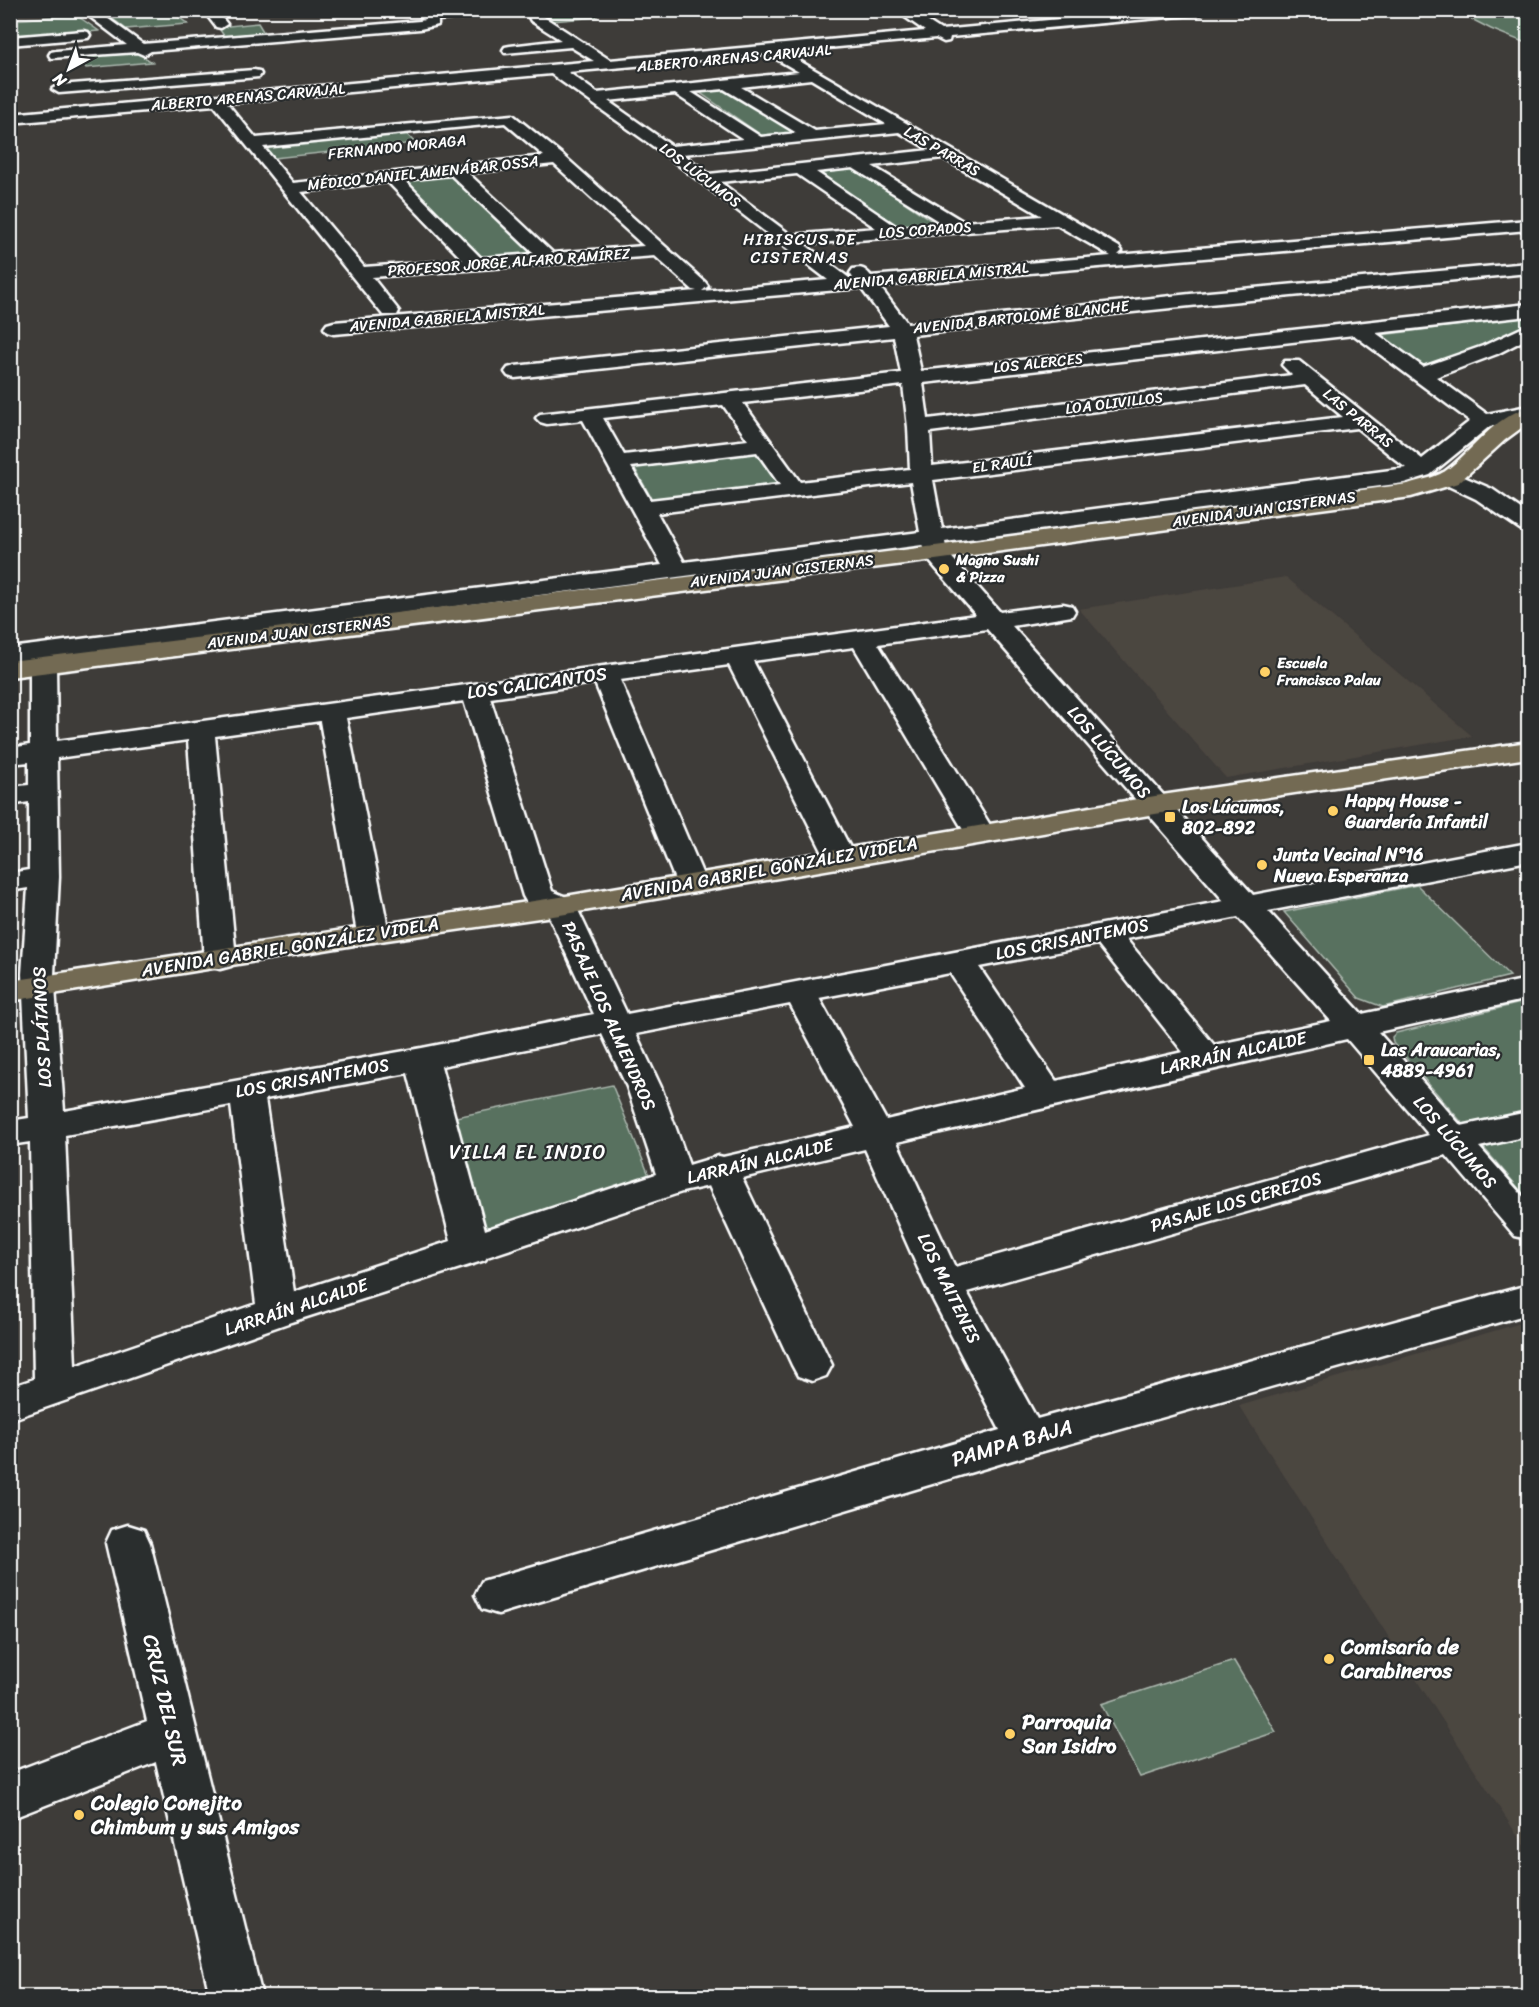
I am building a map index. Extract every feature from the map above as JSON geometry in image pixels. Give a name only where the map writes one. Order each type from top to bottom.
[{"type":"main road","name":"AVENIDA JUAN CISTERNAS","points":[[10,669],[934,544],[1411,490],[1450,478],[1524,422]]},
{"type":"main road","name":"AVENIDA GABRIEL GONZÁLEZ VIDELA","points":[[24,989],[560,906],[1155,805],[1528,750]]},
{"type":"street","points":[[87,10],[161,63],[171,80],[174,106]]},
{"type":"street","points":[[202,25],[227,23],[209,10]]},
{"type":"street","points":[[56,55],[408,26],[427,17],[496,10]]},
{"type":"street","points":[[531,10],[534,17],[607,64]]},
{"type":"street","points":[[901,10],[945,37]]},
{"type":"street","name":"ALBERTO ARENAS CARVAJAL","points":[[10,119],[174,106],[486,75],[557,71],[945,37],[1202,10]]},
{"type":"street","points":[[525,26],[545,24]]},
{"type":"street","points":[[10,41],[137,31]]},
{"type":"street","points":[[510,50],[575,42]]},
{"type":"street","name":"ALBERTO ARENAS CARVAJAL","points":[[557,71],[607,64],[775,52]]},
{"type":"street","name":"LAS PARRAS","points":[[775,52],[1113,251]]},
{"type":"street","name":"LOS LÚCUMOS","points":[[557,71],[789,240],[852,278],[899,324],[912,377],[919,427],[921,474],[934,544],[995,620],[1155,805],[1355,1028],[1528,1226]]},
{"type":"street","points":[[58,89],[266,73]]},
{"type":"street","points":[[594,98],[812,75]]},
{"type":"street","points":[[726,84],[812,136]]},
{"type":"street","points":[[677,89],[758,142]]},
{"type":"street","name":"ALBERTO ARENAS CARVAJAL","points":[[174,106],[308,101],[346,93]]},
{"type":"street","points":[[221,105],[390,311]]},
{"type":"street","name":"FERNANDO MORAGA","points":[[252,143],[508,118],[527,134]]},
{"type":"street","name":"FERNANDO MORAGA","points":[[326,120],[340,135]]},
{"type":"street","points":[[669,151],[900,127]]},
{"type":"street","points":[[503,136],[527,134],[699,286]]},
{"type":"street","points":[[704,179],[945,153]]},
{"type":"street","points":[[267,161],[290,159]]},
{"type":"street","name":"MÉDICO DANIEL AMENÁBAR OSSA","points":[[288,188],[558,159]]},
{"type":"street","points":[[857,163],[960,227]]},
{"type":"street","points":[[801,169],[892,232]]},
{"type":"street","points":[[455,170],[549,259]]},
{"type":"street","points":[[392,177],[477,264]]},
{"type":"street","name":"LOS COPADOS","points":[[789,240],[1060,220]]},
{"type":"street","name":"AVENIDA GABRIELA MISTRAL","points":[[1167,247],[852,278],[699,286],[390,311],[333,322],[852,278],[1528,225]]},
{"type":"street","name":"PROFESOR JORGE ALFARO RAMÍREZ","points":[[358,273],[660,250]]},
{"type":"street","name":"AVENIDA BARTOLOMÉ BLANCHE","points":[[512,366],[1203,294],[1528,267]]},
{"type":"street","name":"LAS PARRAS","points":[[1203,294],[1263,339],[1308,379],[1422,470]]},
{"type":"street","name":"LOS ALERCES","points":[[547,418],[1528,310]]},
{"type":"street","points":[[1357,328],[1483,421]]},
{"type":"street","points":[[1421,375],[1490,350],[1528,331]]},
{"type":"street","name":"LOA OLIVILLOS","points":[[919,427],[1308,379]]},
{"type":"street","points":[[729,398],[794,489]]},
{"type":"street","points":[[590,413],[677,570]]},
{"type":"street","name":"EL RAULÍ","points":[[643,508],[1362,420]]},
{"type":"street","name":"AVENIDA JUAN CISTERNAS","points":[[10,656],[677,570],[934,544],[1404,476],[1422,470],[1483,421],[1524,422]]},
{"type":"street","points":[[617,462],[762,445]]},
{"type":"street","points":[[1450,478],[1518,508],[1528,524]]},
{"type":"street","name":"LOS CALICANTOS","points":[[10,756],[1063,611]]},
{"type":"street","points":[[862,639],[980,833]]},
{"type":"street","points":[[738,657],[840,857]]},
{"type":"street","name":"LOS PLÁTANOS","points":[[43,665],[45,877],[24,989],[47,1126],[55,1388]]},
{"type":"street","points":[[603,674],[691,882]]},
{"type":"street","name":"PASAJE LOS ALMENDROS","points":[[475,692],[538,896],[560,906],[644,1088],[676,1181]]},
{"type":"street","points":[[332,713],[374,933]]},
{"type":"street","points":[[201,731],[220,958]]},
{"type":"street","points":[[10,796],[43,792]]},
{"type":"street","name":"LOS CRISANTEMOS","points":[[10,1133],[799,991],[1528,852]]},
{"type":"street","points":[[10,882],[45,877]]},
{"type":"street","points":[[1104,933],[1206,1058]]},
{"type":"street","points":[[958,961],[1047,1094]]},
{"type":"street","name":"LARRAÍN ALCALDE","points":[[10,1404],[277,1312],[472,1250],[676,1181],[719,1169],[1206,1058],[1355,1028],[1528,989]]},
{"type":"street","name":"LOS MAITENES","points":[[799,991],[876,1134],[944,1284],[1026,1439]]},
{"type":"street","points":[[422,1059],[472,1250]]},
{"type":"street","points":[[246,1089],[277,1312]]},
{"type":"street","name":"PASAJE LOS CEREZOS","points":[[944,1284],[1454,1140],[1528,1124]]},
{"type":"street","points":[[719,1169],[812,1365]]},
{"type":"street","name":"PAMPA BAJA","points":[[498,1595],[1026,1439],[1528,1300]]},
{"type":"street","name":"CRUZ DEL SUR","points":[[128,1542],[236,1996]]},
{"type":"street","points":[[10,1796],[173,1733]]},
{"type":"shaded area","name":"Escuela Francisco Palau","points":[[1286,577],[1472,736],[1226,778],[1079,609]]},
{"type":"shaded area","points":[[1521,1323],[1528,1333],[1528,1852],[1239,1406]]},
{"type":"green space","points":[[170,11],[188,24],[126,29],[104,12]]},
{"type":"green space","points":[[542,11],[594,11],[597,17],[552,21]]},
{"type":"green space","points":[[1456,11],[1528,11],[1528,44],[1491,29]]},
{"type":"green space","points":[[76,15],[99,31],[11,39],[11,20]]},
{"type":"green space","points":[[258,23],[266,36],[226,39],[218,27]]},
{"type":"green space","points":[[131,49],[152,62],[86,68],[79,54]]},
{"type":"green space","points":[[726,89],[799,136],[767,139],[699,92]]},
{"type":"green space","points":[[403,130],[415,143],[274,158],[265,146]]},
{"type":"green space","points":[[853,168],[941,227],[897,230],[813,173]]},
{"type":"green space","points":[[448,172],[535,257],[485,261],[400,178]]},
{"type":"green space","points":[[1528,317],[1528,330],[1488,353],[1426,372],[1372,336]]},
{"type":"green space","points":[[756,449],[781,486],[653,501],[632,463]]},
{"type":"green space","points":[[1417,885],[1510,976],[1383,1007],[1359,998],[1284,912]]},
{"type":"green space","points":[[1525,1002],[1528,1005],[1528,1199],[1393,1043],[1392,1037],[1396,1033]]},
{"type":"green space","points":[[612,1085],[651,1180],[481,1234],[451,1118]]},
{"type":"green space","points":[[1234,1661],[1276,1732],[1140,1777],[1101,1704]]},
{"type":"place","name":"Magno Sushi & Pizza","points":[[944,569]]},
{"type":"place","name":"Escuela Francisco Palau","points":[[1265,672]]},
{"type":"place","name":"Happy House - Guardería Infantil","points":[[1333,811]]},
{"type":"place","name":"Los Lúcumos, 802-892","points":[[1170,817]]},
{"type":"place","name":"Junta Vecinal N°16 Nueva Esperanza","points":[[1262,865]]},
{"type":"place","name":"Las Araucarias, 4889-4961","points":[[1369,1060]]},
{"type":"place","name":"Comisaría de Carabineros","points":[[1329,1659]]},
{"type":"place","name":"Parroquia San Isidro","points":[[1010,1734]]},
{"type":"place","name":"Colegio Conejito Chimbum y sus Amigos","points":[[79,1815]]},
{"type":"district","name":"HIBISCUS DE CISTERNAS","points":[[800,248]]},
{"type":"district","name":"VILLA EL INDIO","points":[[528,1152]]}]
